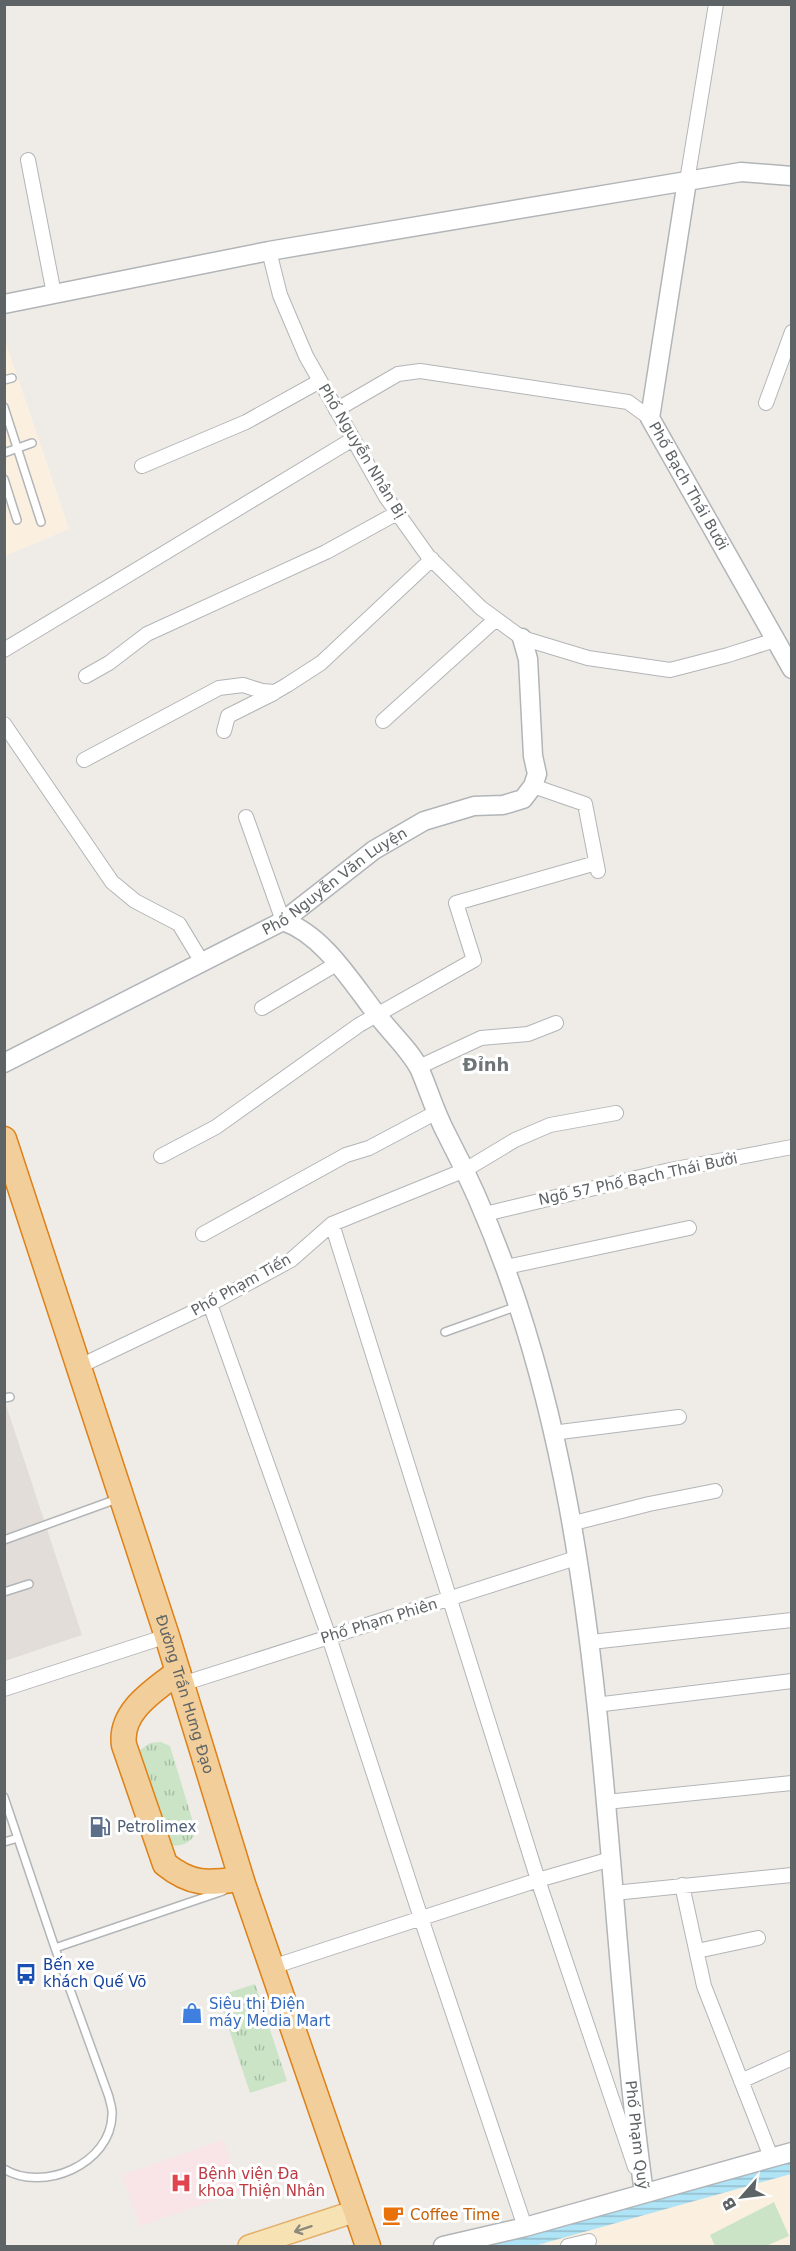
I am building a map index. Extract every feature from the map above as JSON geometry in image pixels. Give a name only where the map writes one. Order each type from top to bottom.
[{"type":"highway","name":"Đường Trần Hưng Đạo","points":[[4,1138],[9,1169],[122,1497],[242,1882],[367,2246]]},
{"type":"highway","points":[[180,1678],[146,1697],[129,1715],[122,1736],[123,1745],[165,1864],[177,1874],[198,1882],[242,1882]]},
{"type":"main road","points":[[249,2247],[356,2211]]},
{"type":"street","points":[[687,181],[716,4]]},
{"type":"street","points":[[28,160],[54,294]]},
{"type":"street","points":[[4,304],[270,251],[741,172],[792,176]]},
{"type":"street","name":"Phố Bạch Thái Bưởi","points":[[687,181],[650,418],[792,669]]},
{"type":"street","name":"Phố Nguyễn Nhân Bị","points":[[270,251],[280,295],[306,356],[386,497],[432,559],[481,608],[522,638],[588,658],[670,670],[775,640]]},
{"type":"street","points":[[766,403],[792,332]]},
{"type":"street","points":[[336,410],[398,374],[420,371],[628,402],[650,418]]},
{"type":"street","points":[[142,466],[246,422],[320,381]]},
{"type":"street","points":[[4,650],[353,440]]},
{"type":"street","points":[[86,676],[109,663],[147,634],[326,552],[397,513]]},
{"type":"street","points":[[224,730],[228,716],[275,692],[321,663],[432,559]]},
{"type":"street","points":[[384,721],[496,619]]},
{"type":"street","points":[[161,1156],[216,1127],[358,1025],[474,960],[456,903],[597,867],[585,804],[533,786],[537,774],[533,756],[528,658],[522,638]]},
{"type":"street","points":[[84,760],[219,688],[243,685],[262,691],[275,692]]},
{"type":"street","points":[[4,724],[112,882],[135,901],[179,924],[202,962]]},
{"type":"street","name":"Phố Nguyễn Văn Luyện","points":[[4,1063],[283,921],[374,850],[424,821],[474,806],[503,805],[523,799],[533,786]]},
{"type":"street","points":[[246,817],[283,921]]},
{"type":"street","name":"Phố Phạm Quỹ","points":[[283,921],[298,926],[338,963],[419,1067],[435,1113],[485,1214],[520,1306],[536,1360],[570,1524],[591,1642],[631,2101],[644,2193]]},
{"type":"street","points":[[262,1008],[338,963]]},
{"type":"street","points":[[419,1067],[481,1038],[528,1034],[556,1023]]},
{"type":"street","points":[[203,1234],[346,1155],[369,1148],[435,1113]]},
{"type":"street","name":"Phố Phạm Tiến","points":[[78,1367],[210,1304],[291,1260],[332,1224],[465,1170],[515,1140],[550,1125],[616,1113]]},
{"type":"street","name":"Ngõ 57 Phố Bạch Thái Bưởi","points":[[485,1214],[670,1170],[792,1147]]},
{"type":"street","name":"Phố Phạm Quỹ","points":[[332,1224],[538,1880],[644,2193]]},
{"type":"street","points":[[506,1267],[689,1228]]},
{"type":"street","points":[[210,1304],[329,1636],[525,2227]]},
{"type":"street","points":[[552,1433],[679,1417]]},
{"type":"street","points":[[570,1524],[649,1504],[715,1491]]},
{"type":"street","name":"Phố Phạm Phiên","points":[[180,1678],[449,1600],[576,1558]]},
{"type":"street","points":[[591,1642],[792,1620]]},
{"type":"street","points":[[4,1689],[167,1636]]},
{"type":"street","points":[[595,1705],[792,1681]]},
{"type":"street","points":[[606,1802],[792,1783]]},
{"type":"street","points":[[272,1966],[610,1859]]},
{"type":"street","points":[[614,1893],[792,1875]]},
{"type":"street","points":[[682,1885],[704,1986],[771,2157]]},
{"type":"street","points":[[697,1951],[758,1938]]},
{"type":"street","points":[[741,2081],[792,2058]]},
{"type":"street","points":[[443,2247],[525,2227],[792,2152]]},
{"type":"street","points":[[568,2247],[589,2241]]},
{"type":"lane","points":[[4,407],[42,522]]},
{"type":"lane","points":[[4,453],[32,443]]},
{"type":"lane","points":[[4,479],[17,520]]},
{"type":"lane","points":[[445,1332],[520,1306]]},
{"type":"lane","points":[[4,1540],[122,1497]]},
{"type":"lane","points":[[4,1592],[29,1584]]},
{"type":"lane","points":[[4,1797],[109,2097],[112,2116],[105,2139],[98,2149],[84,2163],[65,2173],[52,2177],[30,2178],[4,2169]]},
{"type":"lane","points":[[4,1842],[18,1838]]},
{"type":"lane","points":[[55,1948],[242,1882]]},
{"type":"shaded area","points":[[4,337],[69,529],[5,556],[4,556]]},
{"type":"shaded area","points":[[6,1405],[82,1635],[5,1661],[4,1406]]},
{"type":"shaded area","name":"Bệnh viện Đa khoa Thiện Nhân","points":[[223,2140],[241,2191],[140,2226],[122,2175]]},
{"type":"shaded area","points":[[791,2163],[791,2246],[546,2246],[542,2237]]},
{"type":"green space","points":[[161,1742],[170,1746],[196,1832],[187,1843],[175,1846],[165,1844],[137,1752],[150,1743]]},
{"type":"green space","points":[[255,1984],[287,2081],[250,2093],[218,1996]]},
{"type":"green space","points":[[774,2202],[789,2236],[766,2246],[715,2246],[710,2235]]},
{"type":"water","points":[[791,2159],[791,2174],[534,2246],[477,2246]]},
{"type":"place","name":"Petrolimex","points":[[100,1827]]},
{"type":"place","name":"Bến xe khách Quế Võ","points":[[26,1974]]},
{"type":"place","name":"Siêu thị Điện máy Media Mart","points":[[192,2013]]},
{"type":"place","name":"Bệnh viện Đa khoa Thiện Nhân","points":[[181,2183]]},
{"type":"place","name":"Coffee Time","points":[[393,2215]]},
{"type":"district","name":"Đỉnh","points":[[486,1065]]}]
